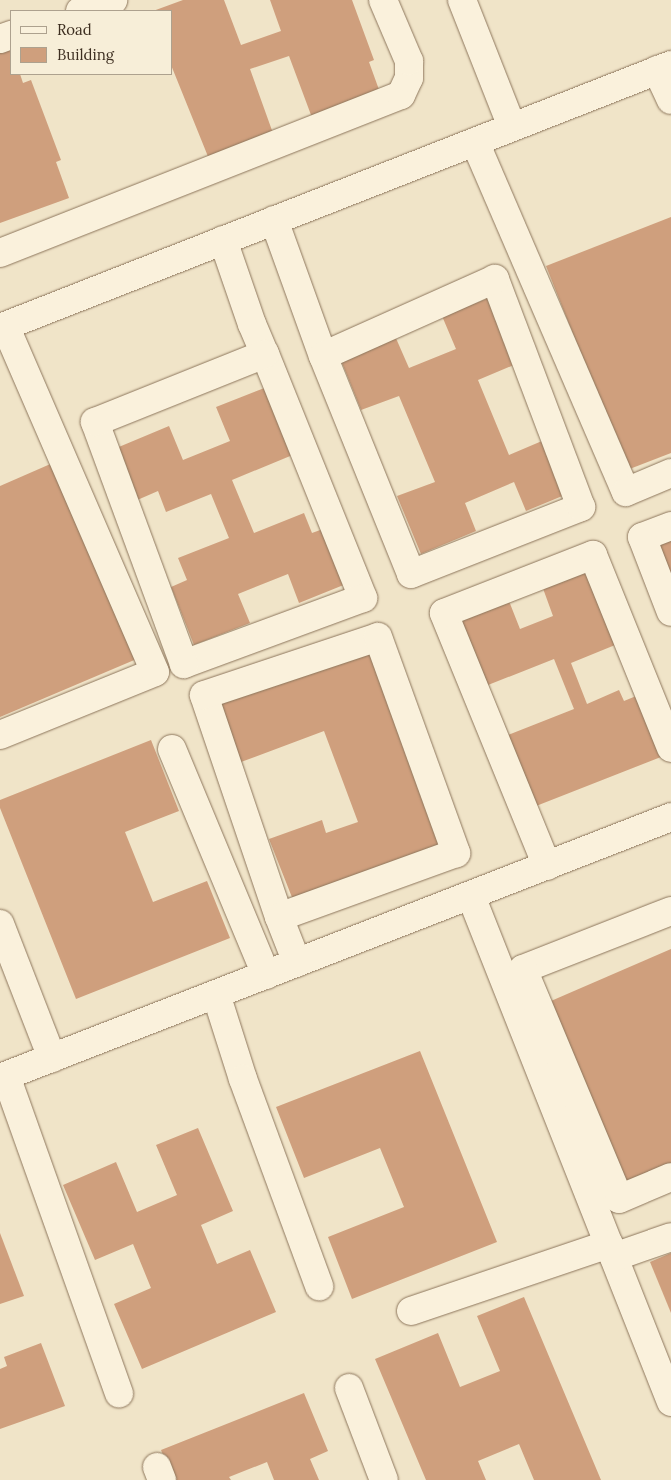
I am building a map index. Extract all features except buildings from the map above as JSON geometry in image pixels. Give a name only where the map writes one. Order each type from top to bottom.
[{"type":"street","points":[[83,10],[113,0]]},
{"type":"street","points":[[0,253],[401,95],[409,78],[409,61],[383,0]]},
{"type":"street","points":[[462,0],[512,127]]},
{"type":"street","points":[[0,735],[155,672],[2,327],[664,68],[671,100]]},
{"type":"street","points":[[475,142],[626,492],[671,473]]},
{"type":"street","points":[[274,220],[323,356],[412,574],[581,507],[495,279],[323,356]]},
{"type":"street","points":[[223,240],[265,354],[363,598],[184,664],[95,422],[265,354]]},
{"type":"street","points":[[671,526],[642,537],[671,612]]},
{"type":"street","points":[[547,866],[444,613],[593,556],[671,748]]},
{"type":"street","points":[[279,917],[456,853],[378,636],[204,695],[279,917],[297,963]]},
{"type":"street","points":[[172,748],[266,975]]},
{"type":"street","points":[[118,1393],[3,1077],[671,818]]},
{"type":"street","points":[[471,896],[671,1402]]},
{"type":"street","points":[[671,911],[524,969],[619,1200],[671,1177]]},
{"type":"street","points":[[0,924],[52,1058]]},
{"type":"street","points":[[216,994],[243,1079],[319,1286]]},
{"type":"street","points":[[411,1311],[611,1250],[671,1237]]},
{"type":"street","points":[[349,1388],[384,1480]]}]
